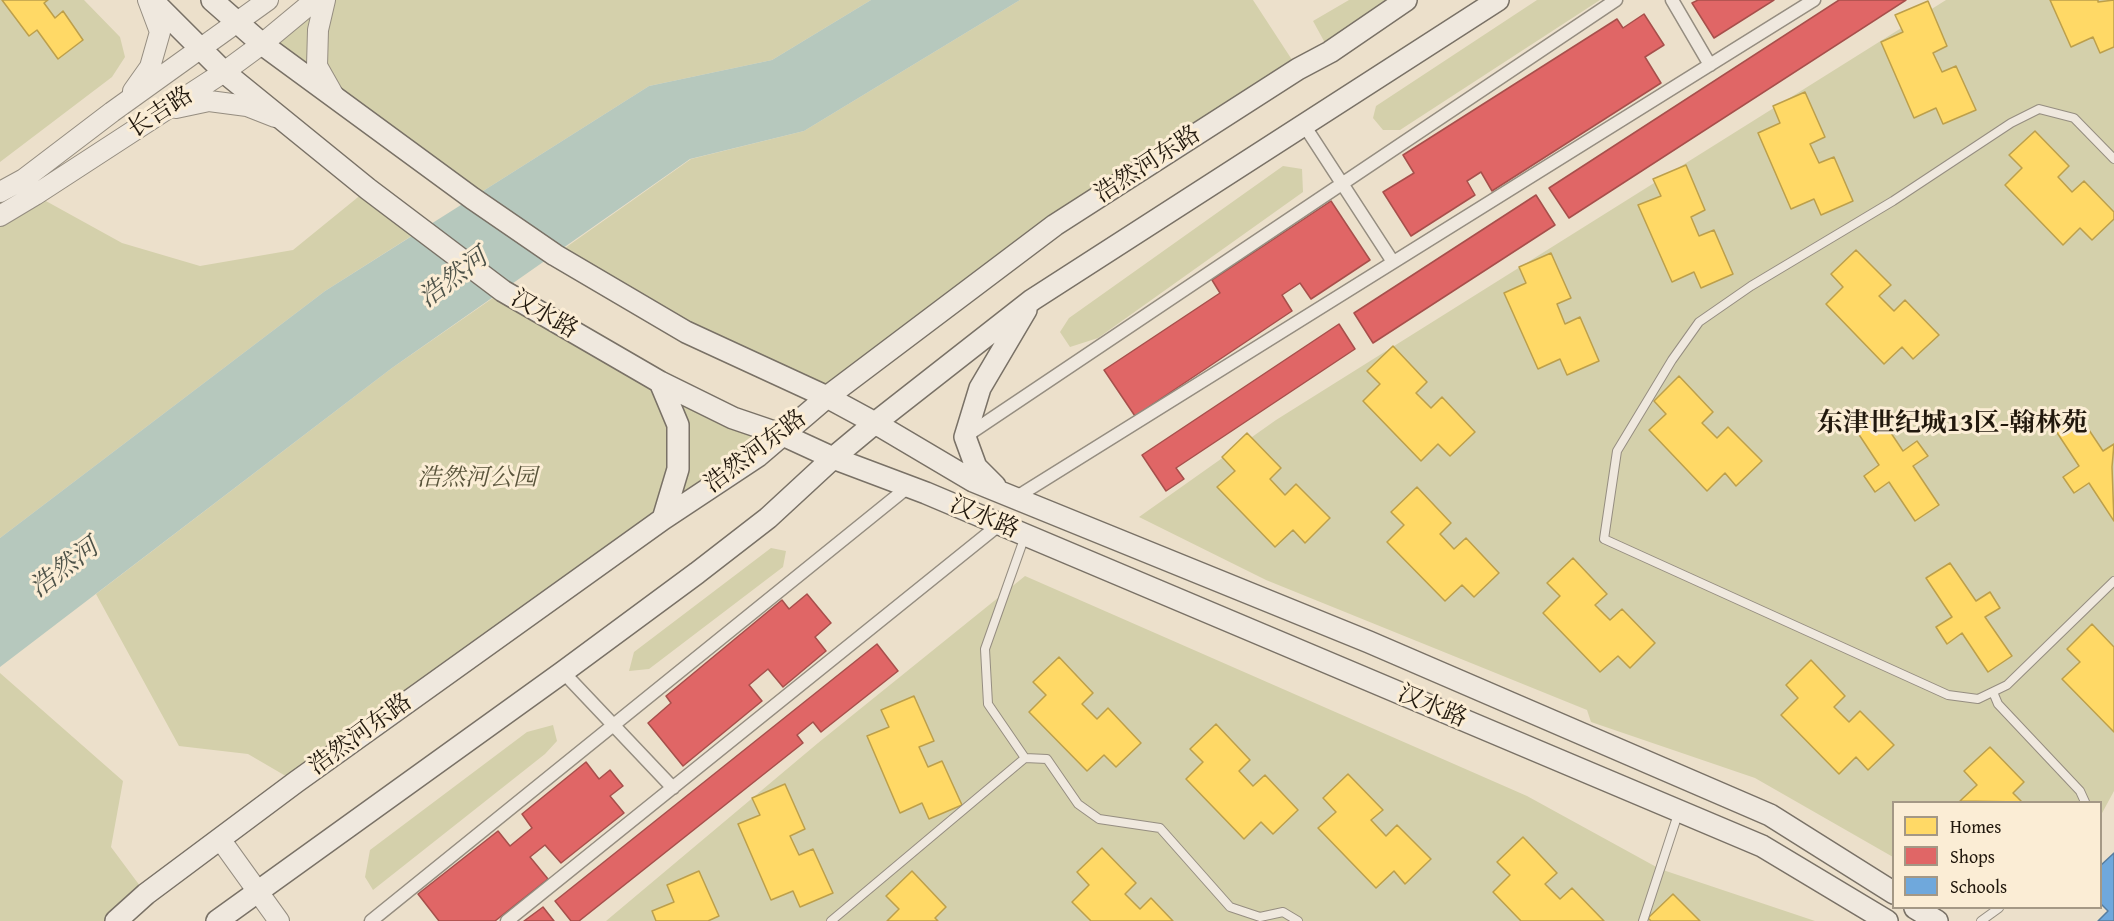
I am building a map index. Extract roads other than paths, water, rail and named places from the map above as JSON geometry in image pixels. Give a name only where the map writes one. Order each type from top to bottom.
[{"type":"main road","name":"汉水路","points":[[150,0],[224,72],[368,189],[503,291],[660,382],[733,418],[783,435],[832,458],[1000,524],[1762,846],[1887,921]]},
{"type":"main road","name":"汉水路","points":[[212,0],[262,44],[472,198],[555,255],[686,332],[827,397],[973,481],[1369,642],[1770,815],[1892,893]]},
{"type":"main road","name":"浩然河东路","points":[[116,921],[146,894],[296,782],[663,519],[758,456],[827,397],[1055,225],[1298,69],[1330,52],[1406,0]]},
{"type":"main road","points":[[217,921],[563,672],[768,518],[832,458],[1032,300],[1498,0]]},
{"type":"main road","points":[[1008,496],[976,467],[965,437],[980,388],[1032,300]]},
{"type":"main road","points":[[660,382],[678,425],[678,469],[663,519]]},
{"type":"main road","points":[[1918,909],[1937,921]]},
{"type":"street","points":[[124,104],[150,67],[160,32],[150,0]]},
{"type":"street","name":"长吉路","points":[[0,192],[24,179],[268,0]]},
{"type":"street","name":"长吉路","points":[[0,216],[224,72],[315,0]]},
{"type":"street","points":[[325,0],[318,30],[317,66],[334,96]]},
{"type":"street","points":[[965,437],[1616,0]]},
{"type":"street","points":[[1672,0],[1710,65]]},
{"type":"street","points":[[1008,496],[1394,262],[1814,0]]},
{"type":"street","points":[[165,111],[209,101],[247,106],[285,121]]},
{"type":"street","points":[[1304,125],[1394,262]]},
{"type":"street","points":[[371,921],[908,487]]},
{"type":"street","points":[[507,921],[1000,524]]},
{"type":"street","points":[[563,672],[673,788]]},
{"type":"street","points":[[220,839],[279,921]]},
{"type":"lane","points":[[2114,159],[2074,118],[2039,109],[2011,123],[1893,201],[1751,286],[1700,322],[1672,360],[1617,450],[1604,539],[1948,695],[1978,699],[2007,684],[2114,581]]},
{"type":"lane","points":[[1025,535],[985,649],[988,704],[1025,758]]},
{"type":"lane","points":[[1993,692],[1998,704],[2080,791],[2085,801]]},
{"type":"lane","points":[[831,921],[1025,758],[1047,759],[1078,804],[1099,819],[1160,828],[1230,907],[1260,917],[1283,912],[1298,921]]},
{"type":"lane","points":[[1643,921],[1679,811]]},
{"type":"lane","points":[[1981,921],[1998,909]]},
{"type":"water","name":"浩然河","points":[[871,0],[1020,0],[804,131],[690,159],[392,368],[0,667],[0,538],[325,291],[649,86],[772,60]]},
{"type":"district","name":"东津世纪城13区-翰林苑","points":[[1952,424]]},
{"type":"park label","name":"浩然河公园","points":[[477,479]]}]
